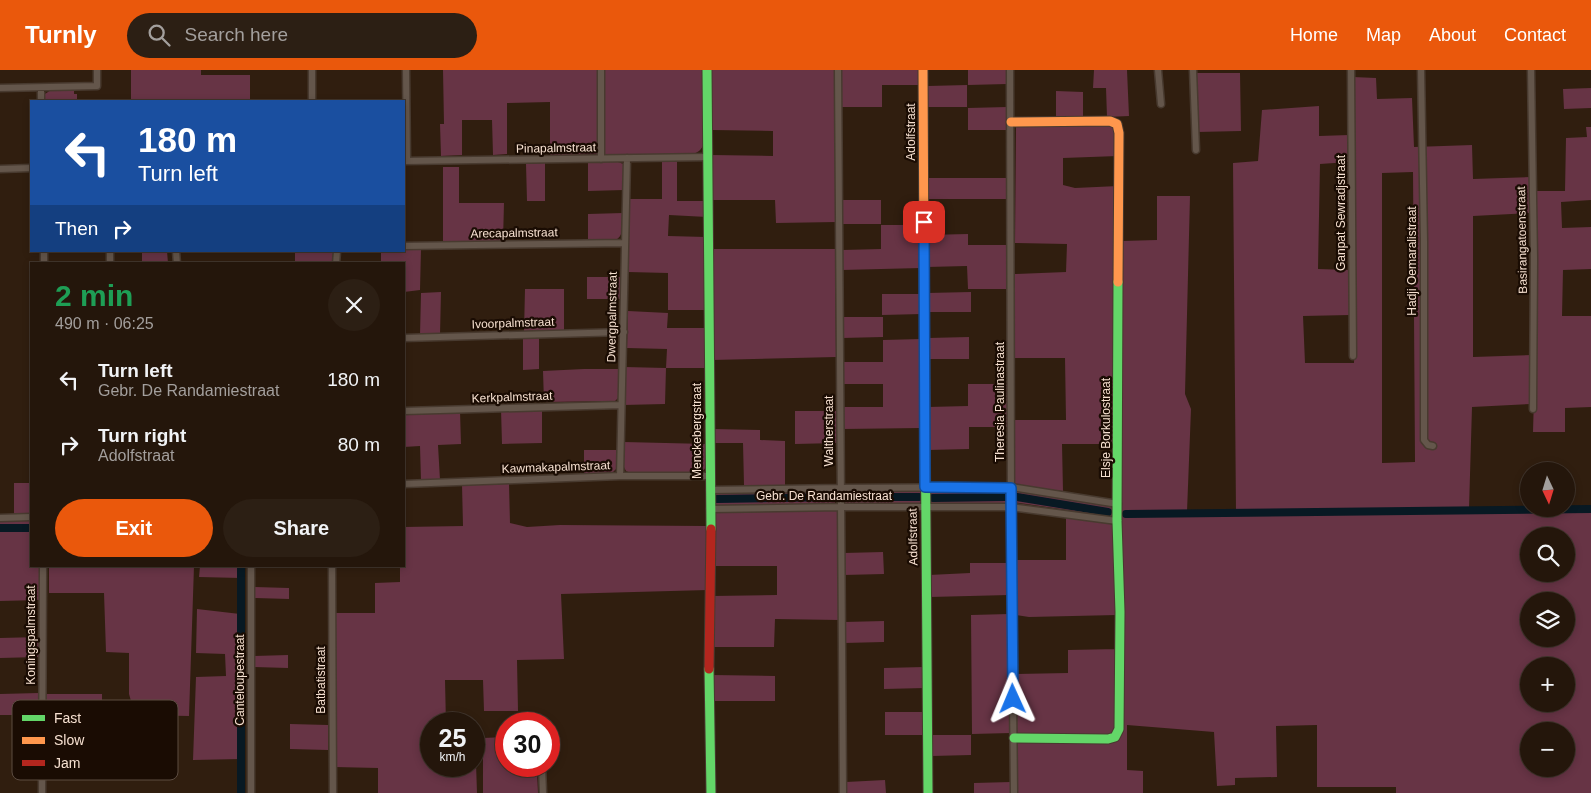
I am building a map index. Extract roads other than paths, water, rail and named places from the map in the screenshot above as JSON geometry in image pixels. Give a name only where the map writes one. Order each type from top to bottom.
[{"type":"street","points":[[0,88],[97,86],[96,70]]},
{"type":"street","points":[[312,70],[312,100]]},
{"type":"street","points":[[405,161],[406,70]]},
{"type":"street","points":[[601,70],[601,159]]},
{"type":"street","name":"Menckebergstraat","points":[[707,70],[711,793]]},
{"type":"street","name":"Waltherstraat","points":[[838,70],[843,793]]},
{"type":"street","name":"Adolfstraat","points":[[923,70],[928,793]]},
{"type":"street","name":"Theresia Paulinastraat","points":[[1010,70],[1014,793]]},
{"type":"street","points":[[1158,70],[1160,104]]},
{"type":"street","points":[[1193,70],[1196,150]]},
{"type":"street","name":"Ganpat Sewradjstraat","points":[[1351,70],[1353,356]]},
{"type":"street","name":"Hadji Oemaralistraat","points":[[1421,70],[1424,241],[1424,440],[1428,445],[1433,446]]},
{"type":"street","name":"Basirangatoenstraat","points":[[1531,70],[1534,259],[1533,409]]},
{"type":"street","points":[[41,88],[41,100]]},
{"type":"street","name":"Elsje Borkulostraat","points":[[1011,122],[1097,120],[1110,121],[1117,124],[1119,133],[1120,207],[1117,521],[1120,612],[1119,729],[1115,737],[1108,739],[1014,738]]},
{"type":"street","name":"Pinapalmstraat","points":[[405,161],[708,157]]},
{"type":"street","name":"Dwergpalmstraat","points":[[620,476],[627,158]]},
{"type":"street","points":[[0,169],[30,168]]},
{"type":"street","name":"Arecapalmstraat","points":[[405,246],[625,243]]},
{"type":"street","name":"Ivoorpalmstraat","points":[[405,338],[624,332]]},
{"type":"street","name":"Kerkpalmstraat","points":[[405,411],[621,405]]},
{"type":"street","name":"Kawmakapalmstraat","points":[[405,484],[620,476],[710,476]]},
{"type":"street","name":"Gebr. De Randamiestraat","points":[[710,490],[925,487],[1011,488],[1118,504]]},
{"type":"street","name":"Gebr. De Randamiestraat","points":[[710,509],[1011,507],[1117,521]]},
{"type":"street","points":[[0,518],[30,517]]},
{"type":"street","name":"Koningspalmstraat","points":[[42,700],[43,567]]},
{"type":"street","name":"Canteloupestraat","points":[[251,793],[252,567]]},
{"type":"street","name":"Batbatistraat","points":[[332,567],[333,793]]},
{"type":"street","points":[[542,777],[542,793]]},
{"type":"street","name":"Koningspalmstraat","points":[[42,780],[42,793]]},
{"type":"waterway","points":[[717,499],[831,497]]},
{"type":"waterway","points":[[853,497],[919,497]]},
{"type":"waterway","points":[[933,498],[1005,497]]},
{"type":"waterway","points":[[1017,497],[1108,512]]},
{"type":"waterway","points":[[1126,514],[1591,509]]},
{"type":"waterway","points":[[0,528],[30,528]]},
{"type":"waterway","points":[[241,567],[241,793]]}]
